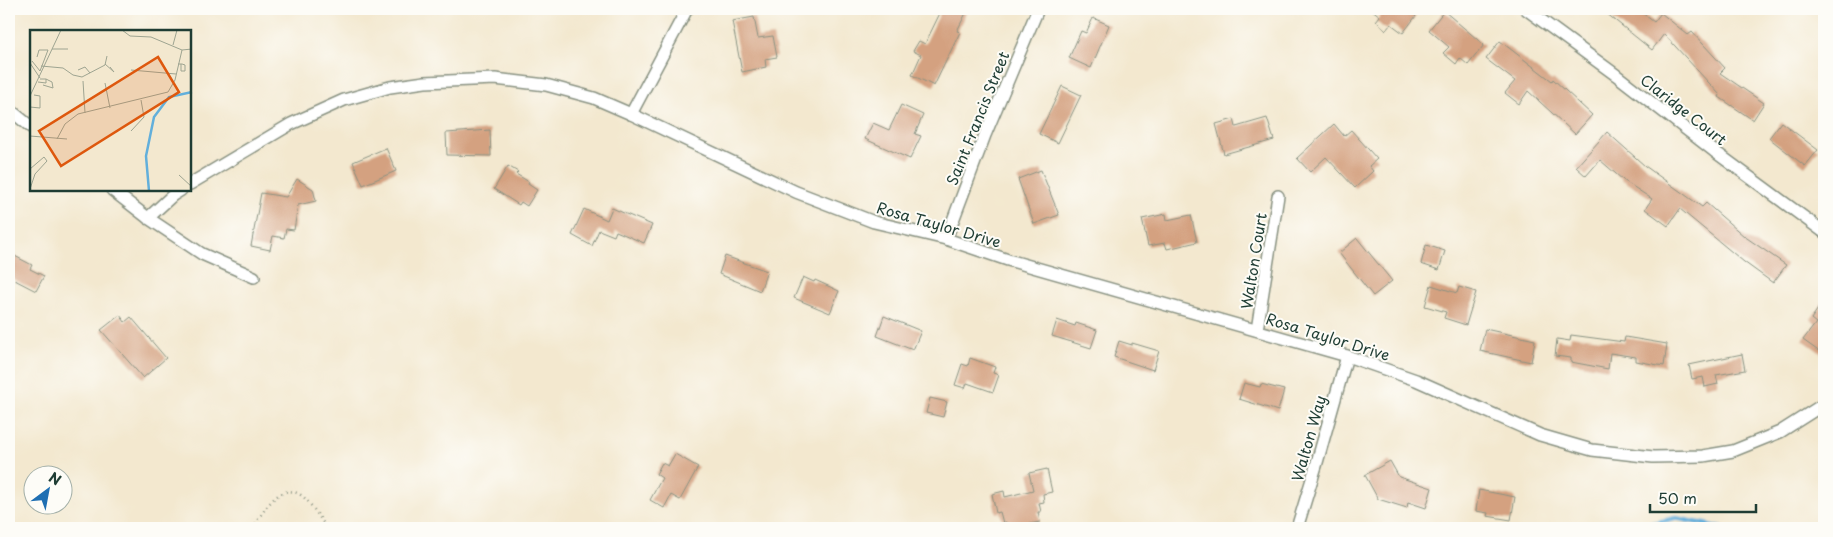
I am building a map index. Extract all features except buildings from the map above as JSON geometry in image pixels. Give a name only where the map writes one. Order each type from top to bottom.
[{"type":"street","points":[[632,114],[687,9]]},
{"type":"street","name":"Saint Francis Street","points":[[946,239],[985,136],[1038,9]]},
{"type":"street","name":"Claridge Court","points":[[1526,9],[1714,152],[1824,232]]},
{"type":"street","name":"Rosa Taylor Drive","points":[[191,183],[291,124],[344,100],[390,87],[425,82],[495,79],[546,85],[594,98],[632,114],[796,192],[874,222],[946,239],[1008,260],[1347,356],[1416,380],[1540,436],[1592,450],[1653,457],[1699,457],[1734,451],[1780,432],[1824,404]]},
{"type":"street","points":[[9,109],[30,126]]},
{"type":"street","points":[[113,191],[148,218],[202,254],[254,278]]},
{"type":"street","points":[[148,218],[173,194],[179,191]]},
{"type":"street","name":"Walton Court","points":[[1257,330],[1278,196]]},
{"type":"street","name":"Walton Way","points":[[1297,528],[1347,356]]},
{"type":"path","points":[[253,528],[263,512],[279,494],[289,491],[300,494],[327,528]]},
{"type":"waterway","points":[[1631,528],[1676,518],[1722,528]]}]
